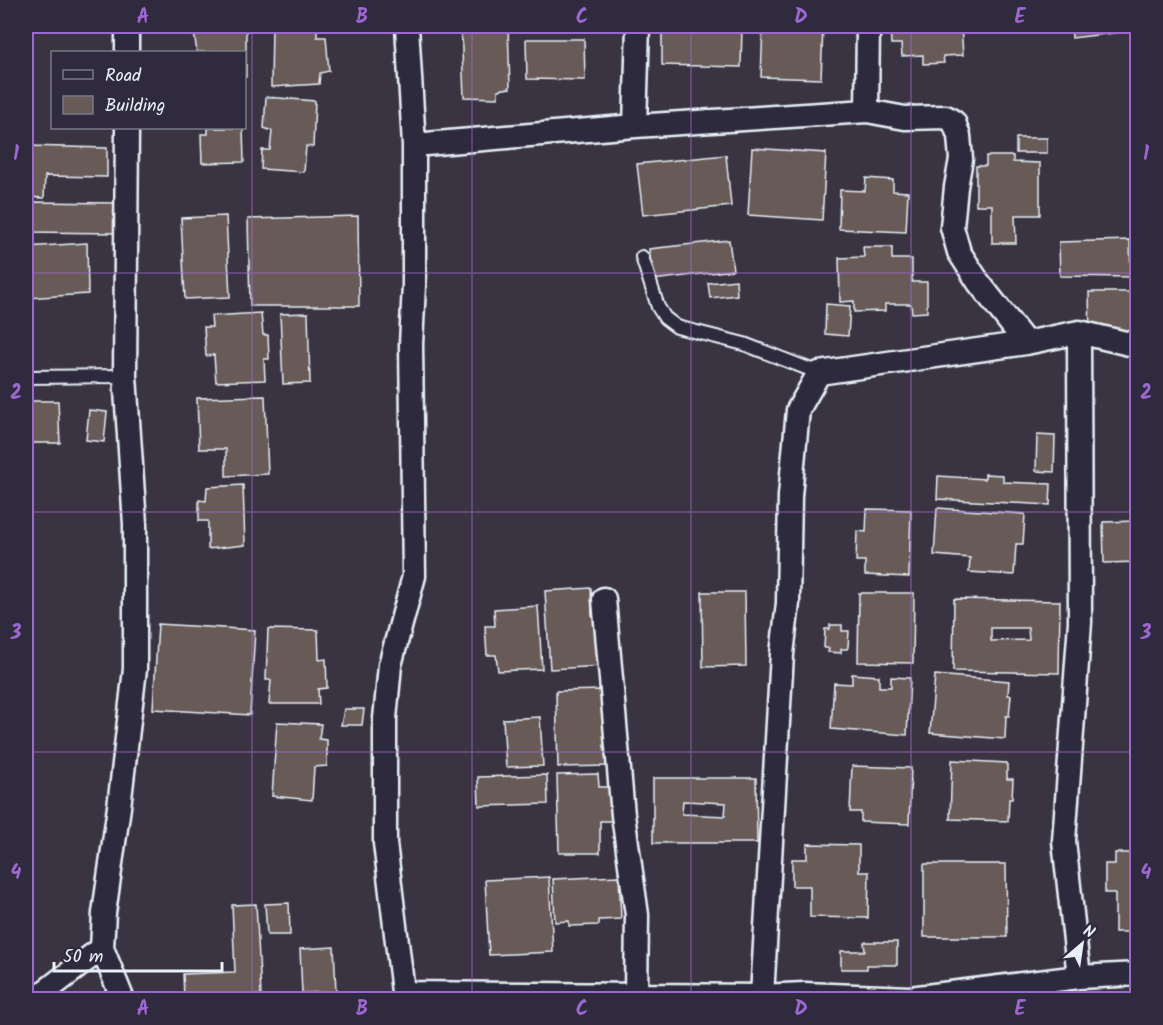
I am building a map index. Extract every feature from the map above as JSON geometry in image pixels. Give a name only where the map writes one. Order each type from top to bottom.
[{"type":"street","points":[[126,26],[127,51]]},
{"type":"street","points":[[407,26],[414,145],[414,285],[411,344],[414,576],[390,666],[385,719],[385,843],[404,996],[804,994],[910,998],[1079,977],[1137,974]]},
{"type":"street","points":[[635,126],[638,26]]},
{"type":"street","points":[[867,111],[868,26]]},
{"type":"street","points":[[414,145],[635,126],[867,111],[905,118],[946,117],[954,122],[959,136],[961,159],[952,227],[959,252],[979,283],[1026,343]]},
{"type":"street","points":[[123,999],[102,948],[104,913],[135,669],[135,524],[125,376],[127,129]]},
{"type":"street","points":[[1079,332],[1080,622],[1064,841],[1079,977]]},
{"type":"street","points":[[762,996],[782,654],[788,603],[790,496],[798,410],[819,374],[1026,343],[1079,332],[1137,346]]},
{"type":"street","points":[[604,599],[623,815],[637,915],[636,995]]},
{"type":"street","points":[[34,999],[102,948]]},
{"type":"lane","points":[[642,257],[658,307],[665,318],[677,327],[744,344],[819,374]]},
{"type":"lane","points":[[26,377],[125,376]]},
{"type":"building","points":[[193,26],[246,26],[246,51],[197,51]]},
{"type":"building","points":[[272,26],[317,26],[317,37],[326,37],[329,71],[320,73],[319,84],[271,87]]},
{"type":"building","points":[[461,26],[508,26],[510,88],[498,90],[498,98],[464,97]]},
{"type":"building","points":[[662,26],[742,26],[741,67],[662,65]]},
{"type":"building","points":[[763,26],[823,26],[821,79],[761,77]]},
{"type":"building","points":[[890,26],[961,26],[963,55],[943,56],[944,63],[923,64],[923,55],[902,56],[901,44],[891,44]]},
{"type":"building","points":[[1071,26],[1138,26],[1138,30],[1072,38]]},
{"type":"building","points":[[526,39],[584,39],[585,80],[527,79]]},
{"type":"building","points":[[266,97],[315,101],[313,147],[306,146],[304,172],[261,169],[262,150],[270,150],[272,131],[264,128]]},
{"type":"building","points":[[208,129],[243,129],[244,162],[202,163],[201,134],[208,134]]},
{"type":"building","points":[[1016,138],[1047,138],[1047,153],[1016,153]]},
{"type":"building","points":[[26,146],[107,148],[107,177],[45,176],[44,198],[26,197]]},
{"type":"building","points":[[752,148],[826,153],[822,220],[748,215]]},
{"type":"building","points":[[726,155],[731,206],[643,215],[637,164]]},
{"type":"building","points":[[986,156],[1013,156],[1013,162],[1040,163],[1040,215],[1015,215],[1016,243],[992,243],[992,205],[976,205],[976,166],[986,166]]},
{"type":"building","points":[[866,178],[893,180],[893,191],[908,192],[906,232],[839,229],[840,190],[865,191]]},
{"type":"building","points":[[27,202],[117,203],[117,233],[27,232]]},
{"type":"building","points":[[226,216],[230,297],[185,299],[181,218]]},
{"type":"building","points":[[358,216],[359,306],[250,306],[248,219]]},
{"type":"building","points":[[729,240],[733,270],[653,280],[649,249]]},
{"type":"building","points":[[1130,240],[1131,277],[1060,276],[1059,242]]},
{"type":"building","points":[[87,243],[88,294],[26,298],[26,247]]},
{"type":"building","points":[[863,247],[892,247],[892,259],[912,259],[912,282],[927,282],[927,312],[912,313],[911,304],[885,304],[885,311],[854,312],[854,301],[840,302],[839,258],[864,257]]},
{"type":"building","points":[[736,280],[737,295],[710,298],[708,283]]},
{"type":"building","points":[[1089,292],[1132,292],[1133,332],[1090,333]]},
{"type":"building","points":[[826,304],[850,306],[848,336],[825,334]]},
{"type":"building","points":[[261,313],[263,335],[268,335],[269,359],[264,359],[265,380],[216,382],[214,355],[206,356],[204,327],[212,327],[211,316]]},
{"type":"building","points":[[308,313],[310,383],[283,384],[280,314]]},
{"type":"building","points":[[265,396],[268,474],[226,476],[226,449],[199,449],[197,398]]},
{"type":"building","points":[[26,401],[58,401],[60,443],[26,443]]},
{"type":"building","points":[[89,410],[107,412],[104,442],[86,440]]},
{"type":"building","points":[[1037,435],[1055,436],[1054,472],[1036,471]]},
{"type":"building","points":[[985,474],[1003,475],[1003,482],[1051,484],[1050,505],[937,499],[938,476],[985,479]]},
{"type":"building","points":[[243,485],[245,545],[208,549],[208,521],[199,521],[199,500],[206,501],[207,487]]},
{"type":"building","points":[[937,508],[1025,514],[1023,544],[1016,544],[1014,575],[969,572],[970,558],[934,555]]},
{"type":"building","points":[[867,509],[911,510],[909,577],[865,575],[865,561],[856,561],[857,531],[866,532]]},
{"type":"building","points":[[1138,521],[1138,562],[1104,563],[1103,522]]},
{"type":"building","points":[[591,588],[592,615],[599,614],[603,666],[550,669],[545,591]]},
{"type":"building","points":[[702,592],[745,592],[746,666],[703,667]]},
{"type":"building","points":[[859,593],[914,593],[913,663],[858,662]]},
{"type":"building","points":[[954,599],[1060,601],[1059,673],[953,671]],"holes":[[[991,628],[1028,628],[1029,640],[991,641]]]},
{"type":"building","points":[[538,606],[542,669],[498,671],[496,655],[487,655],[485,626],[495,626],[494,609]]},
{"type":"building","points":[[158,624],[255,630],[250,715],[153,709]]},
{"type":"building","points":[[830,625],[842,625],[842,631],[849,631],[848,647],[841,649],[841,653],[828,652],[829,648],[824,648],[825,629],[830,629]]},
{"type":"building","points":[[268,629],[318,630],[319,660],[326,659],[327,688],[318,689],[319,704],[269,704],[271,680],[266,680]]},
{"type":"building","points":[[852,674],[879,676],[879,687],[891,687],[891,677],[910,678],[907,735],[831,729],[834,683],[852,684]]},
{"type":"building","points":[[935,675],[1009,681],[1008,695],[1011,695],[1009,716],[1006,716],[1005,739],[930,733]]},
{"type":"building","points":[[606,690],[609,766],[558,767],[556,691]]},
{"type":"building","points":[[344,709],[364,709],[362,725],[341,725]]},
{"type":"building","points":[[540,717],[543,766],[506,767],[503,719]]},
{"type":"building","points":[[277,722],[321,724],[319,739],[327,740],[327,766],[314,767],[312,800],[272,796]]},
{"type":"building","points":[[952,760],[1007,763],[1007,779],[1013,779],[1008,821],[950,819]]},
{"type":"building","points":[[852,766],[911,768],[909,824],[861,822],[861,812],[850,812]]},
{"type":"building","points":[[598,774],[599,787],[612,787],[613,821],[600,821],[600,853],[559,853],[557,775]]},
{"type":"building","points":[[547,775],[548,804],[479,806],[478,777]]},
{"type":"building","points":[[653,778],[756,778],[757,843],[653,843]],"holes":[[[683,801],[726,803],[725,816],[682,814]]]},
{"type":"building","points":[[807,844],[859,845],[859,872],[869,872],[868,918],[810,917],[810,886],[792,886],[792,859],[807,859]]},
{"type":"building","points":[[1115,853],[1138,853],[1138,932],[1115,932],[1115,893],[1105,893],[1105,864],[1115,864]]},
{"type":"building","points":[[924,864],[1006,864],[1007,937],[924,937]]},
{"type":"building","points":[[619,876],[621,919],[599,920],[599,925],[569,926],[569,921],[555,922],[553,879]]},
{"type":"building","points":[[549,877],[553,952],[489,955],[485,880]]},
{"type":"building","points":[[289,903],[290,935],[267,935],[265,904]]},
{"type":"building","points":[[256,904],[261,995],[184,998],[183,974],[235,972],[232,905]]},
{"type":"building","points":[[864,942],[897,942],[897,965],[867,965],[867,969],[841,969],[841,951],[865,951]]},
{"type":"building","points":[[334,947],[336,992],[302,993],[300,949]]}]
